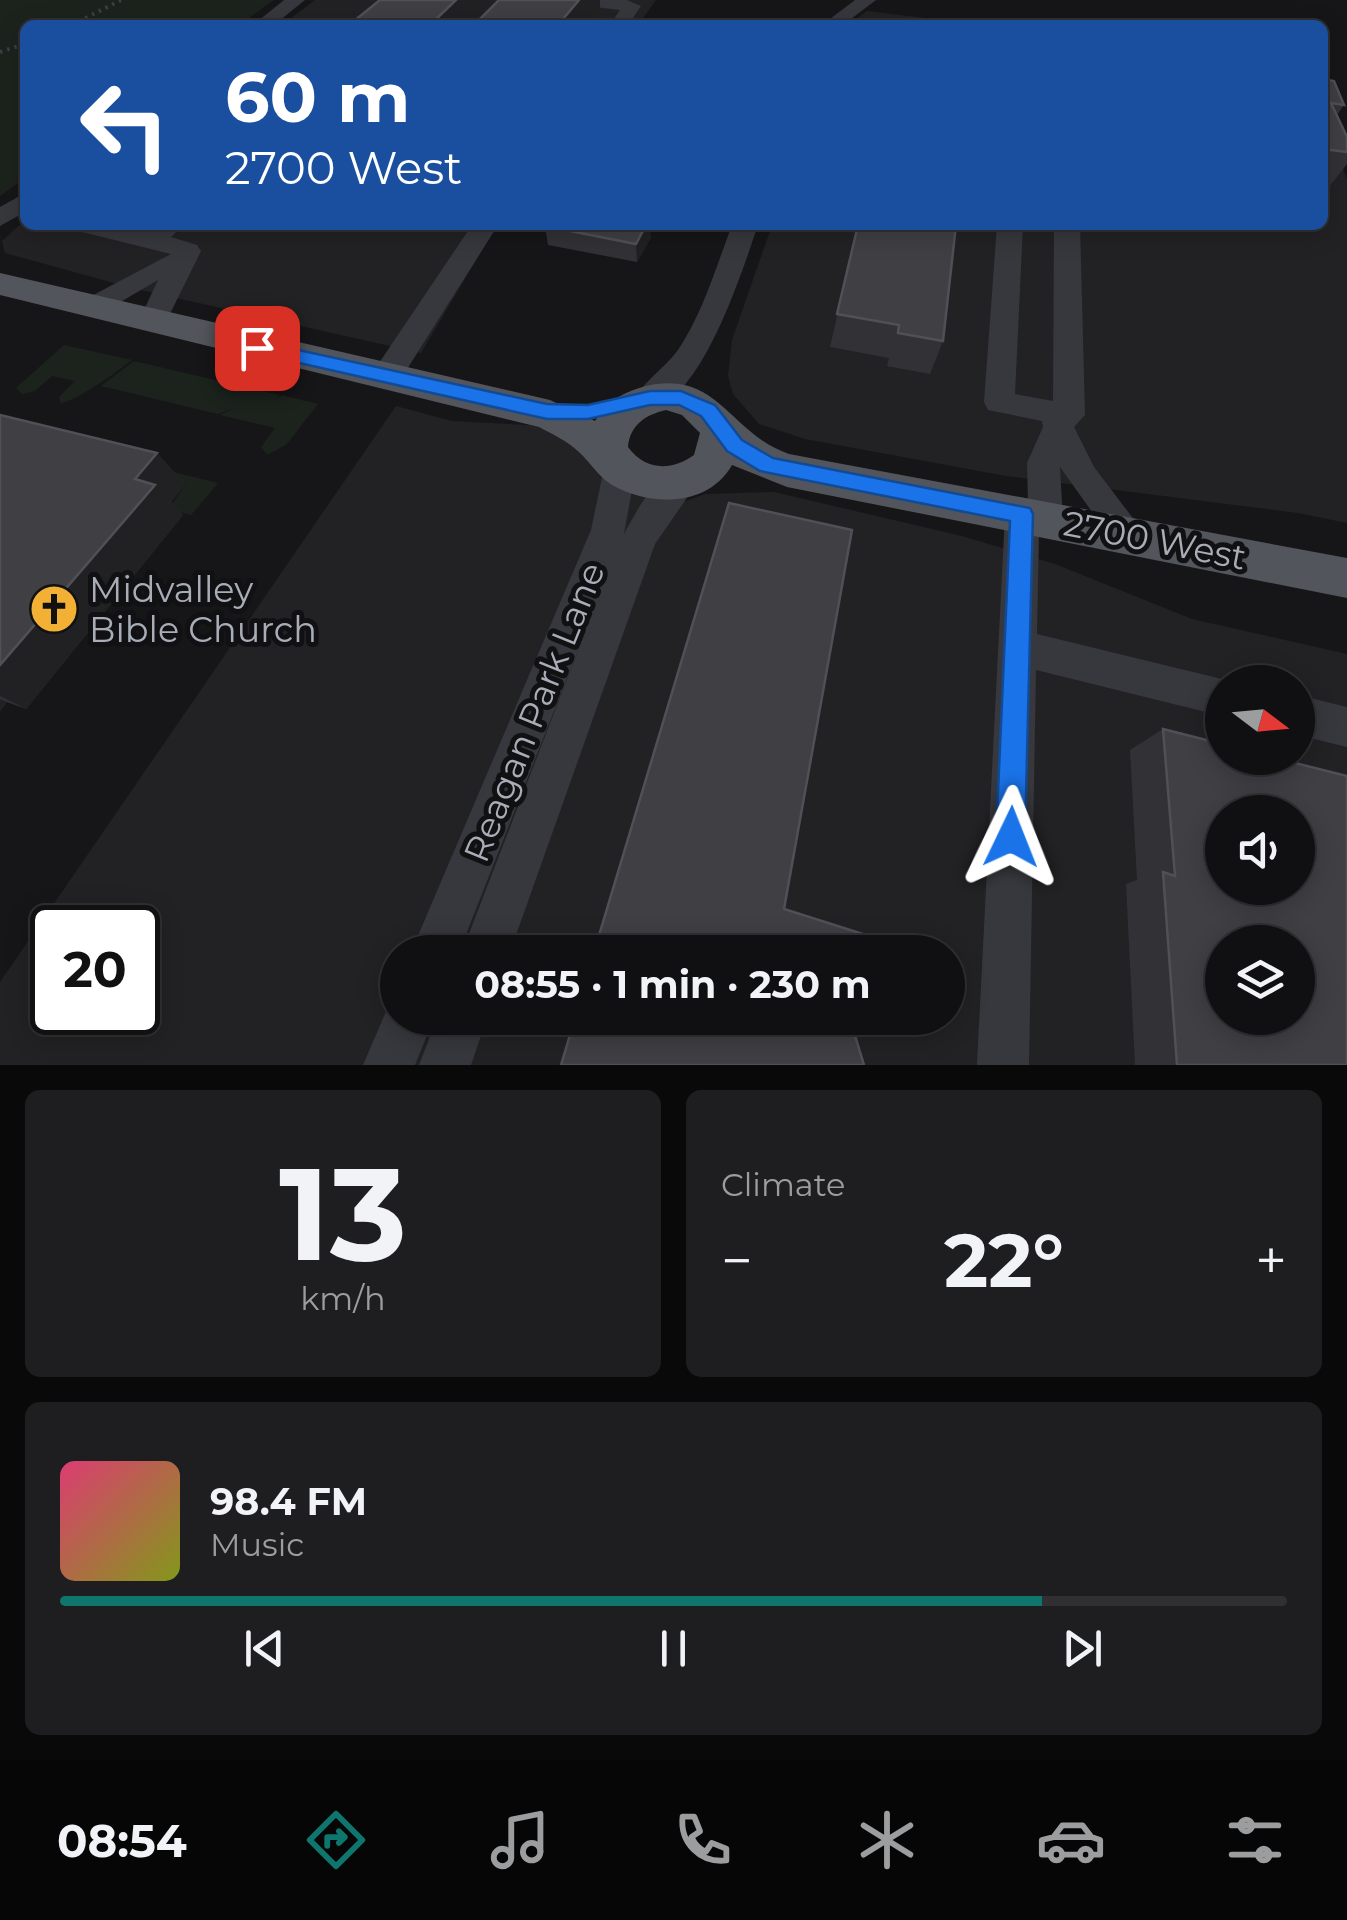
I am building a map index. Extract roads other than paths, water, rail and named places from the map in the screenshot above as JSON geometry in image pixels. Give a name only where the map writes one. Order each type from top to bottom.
[{"type":"main road","points":[[0,284],[526,409],[572,424],[615,462],[648,482],[689,479],[718,457],[715,421],[681,398],[643,400],[588,412],[526,409]]},
{"type":"main road","points":[[615,462],[608,432],[623,410],[643,400]]},
{"type":"main road","name":"2700 West","points":[[715,421],[750,457],[786,470],[1347,578]]},
{"type":"main road","name":"2700 West","points":[[689,479],[746,469],[786,470]]},
{"type":"street","points":[[269,20],[296,0]]},
{"type":"street","points":[[578,0],[632,6],[622,20]]},
{"type":"street","points":[[838,20],[867,0]]},
{"type":"street","points":[[386,377],[482,230]]},
{"type":"street","points":[[643,400],[685,368],[704,333],[743,230]]},
{"type":"street","points":[[1010,230],[999,402],[1056,423],[1097,500],[1127,534]]},
{"type":"street","points":[[1003,1065],[1017,647],[1042,459],[1056,423],[1070,415],[1067,230]]},
{"type":"street","points":[[90,308],[188,252],[162,232]]},
{"type":"street","points":[[152,323],[170,292],[179,260]]},
{"type":"street","points":[[704,333],[701,372],[715,421]]},
{"type":"street","name":"Reagan Park Lane","points":[[443,935],[608,530],[615,462]]},
{"type":"street","name":"Reagan Park Lane","points":[[492,935],[638,541],[655,512],[689,479]]},
{"type":"street","points":[[1017,647],[1205,693]]},
{"type":"street","points":[[1315,719],[1347,727]]},
{"type":"street","points":[[389,1065],[402,1035]]},
{"type":"street","points":[[445,1065],[456,1035]]},
{"type":"place","name":"Midvalley Bible Church","points":[[54,609]]}]
